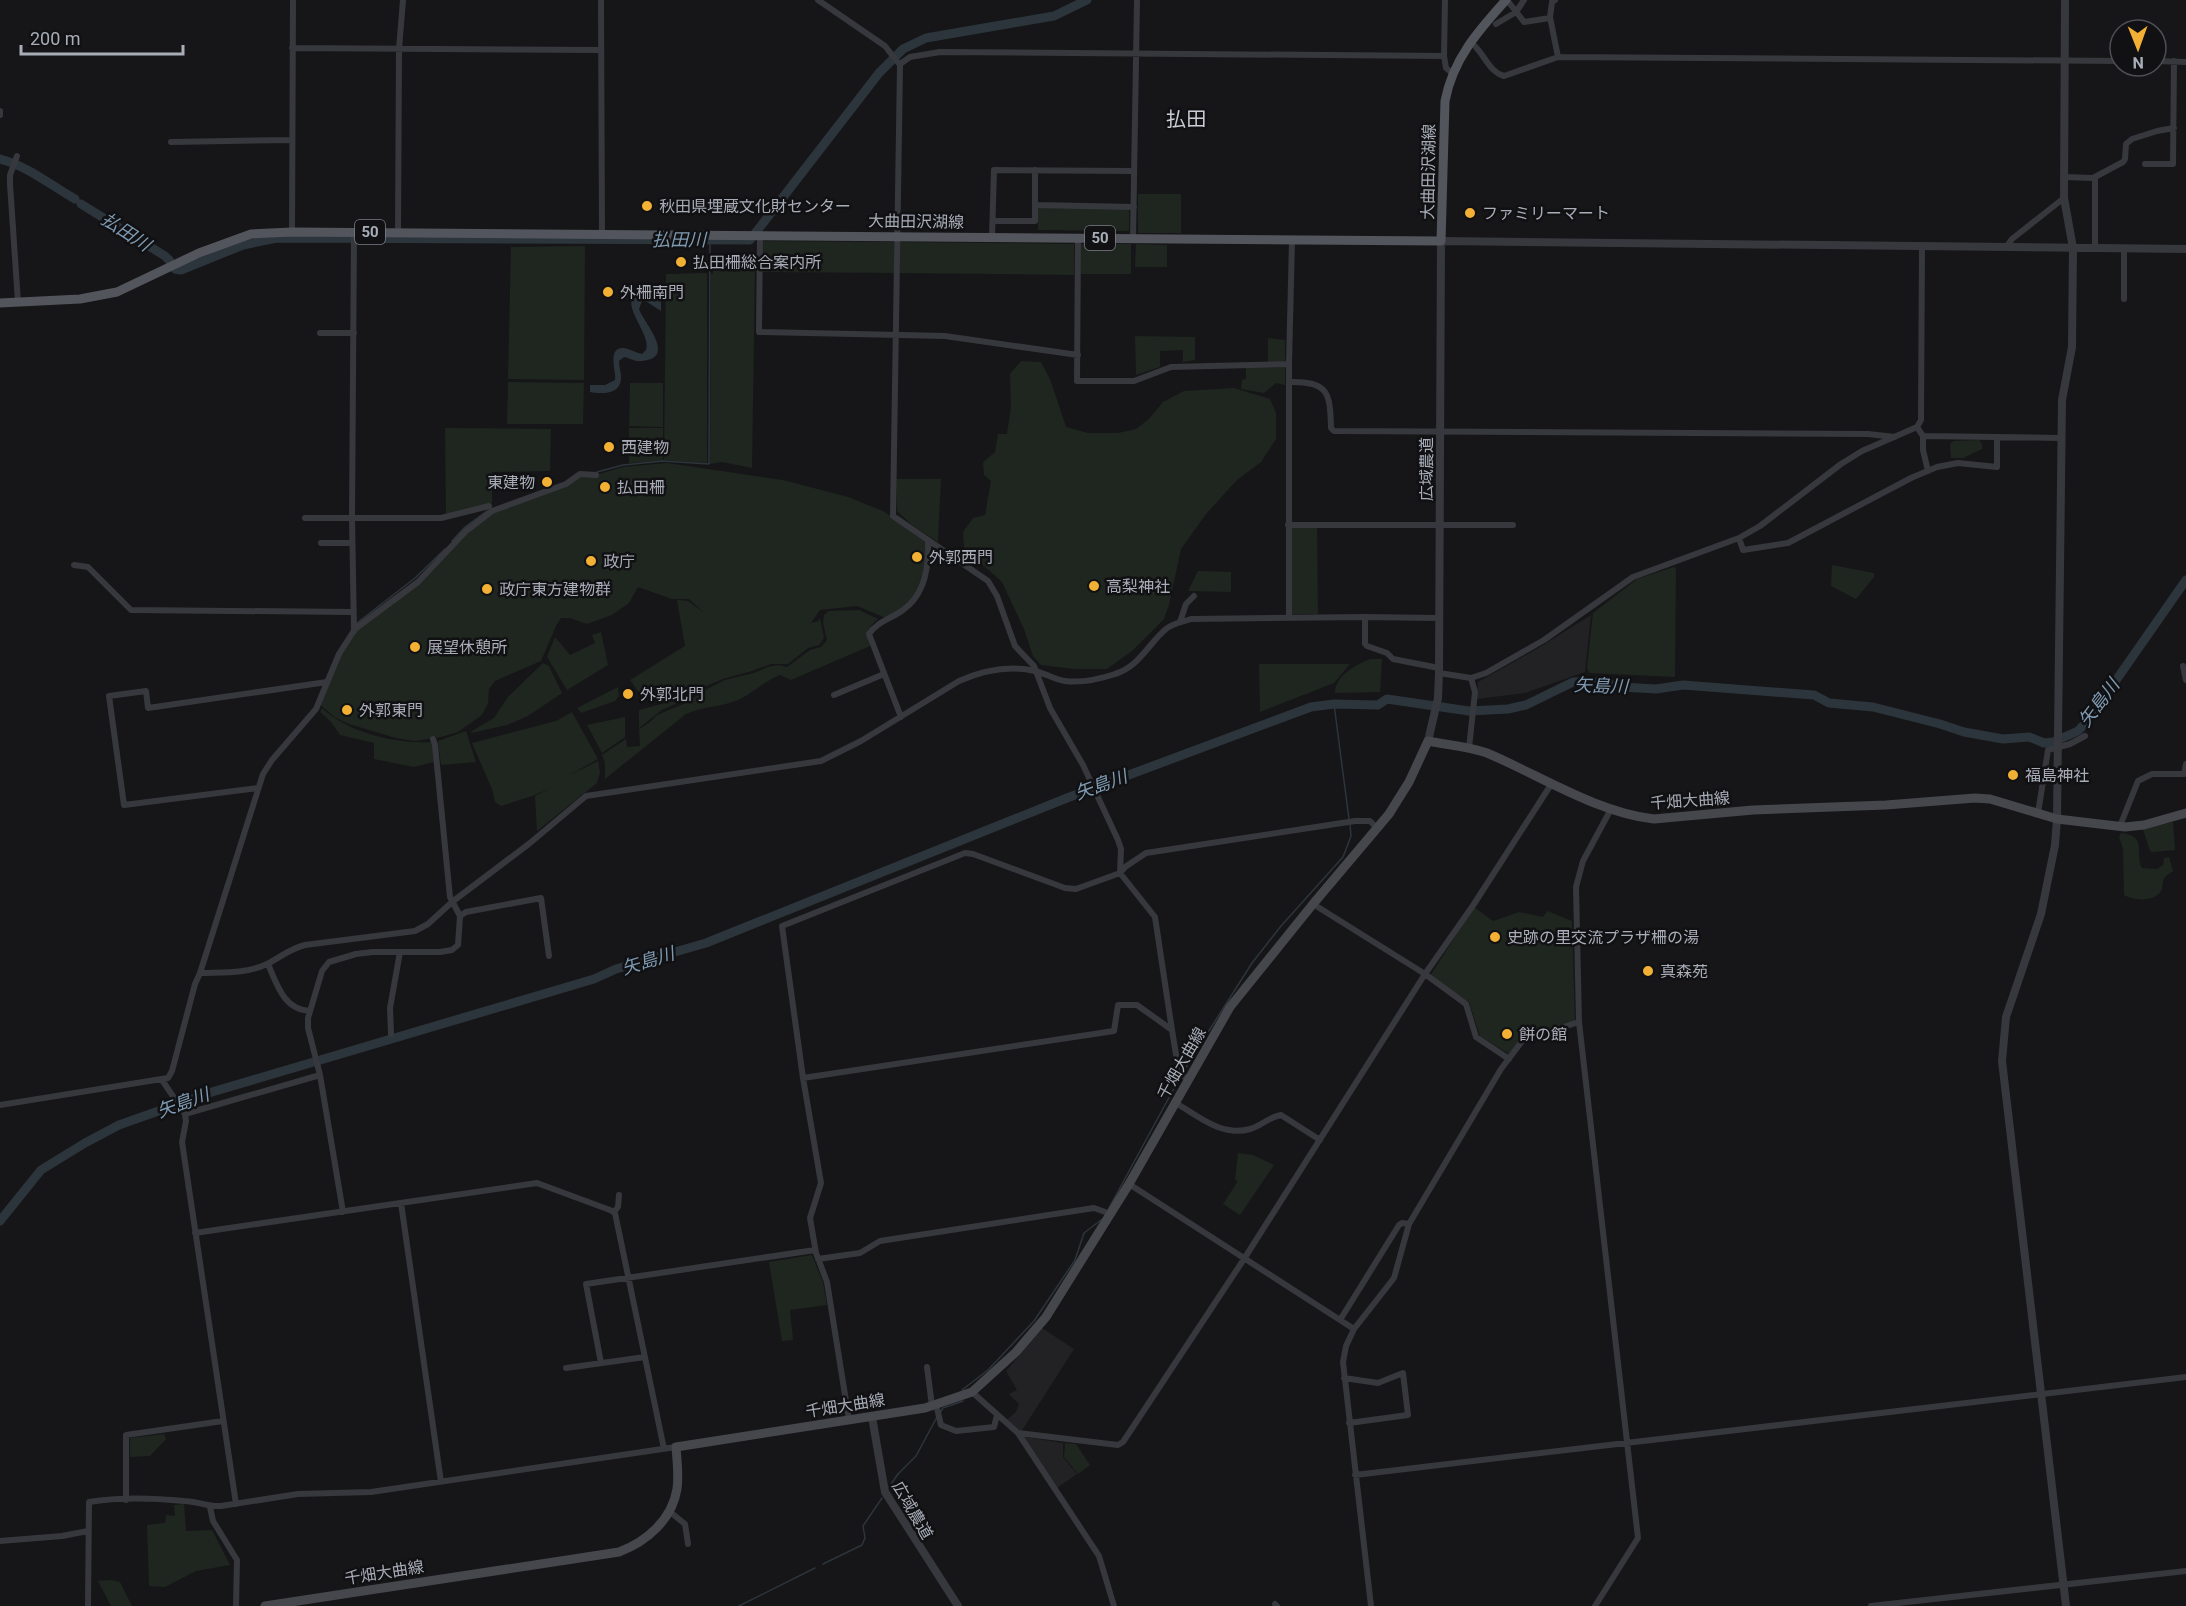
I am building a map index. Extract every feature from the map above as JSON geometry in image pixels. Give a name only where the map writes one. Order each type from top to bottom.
[{"type":"main road","name":"大曲田沢湖線","points":[[0,303],[80,299],[117,292],[199,253],[251,234],[292,232],[1441,241],[1444,101],[1452,73],[1463,52],[1506,0]]},
{"type":"main road","name":"千畑大曲線","points":[[265,1606],[619,1552],[644,1540],[669,1511],[677,1487],[676,1447],[935,1407],[972,1392],[1016,1352],[1046,1317],[1130,1184],[1230,1007],[1398,801],[1428,741],[1485,752],[1611,809],[1641,818],[1654,819],[1753,810],[1909,804],[1975,798],[1990,799],[2057,819],[2120,826],[2144,825],[2186,813]]},
{"type":"street","points":[[292,232],[293,0]]},
{"type":"street","points":[[398,233],[399,49],[403,0]]},
{"type":"street","points":[[601,0],[602,234]]},
{"type":"street","points":[[818,0],[885,46],[899,63],[893,516],[988,582],[997,596],[1015,646],[1034,666],[1051,710],[1083,765],[1089,783],[1120,845],[1120,873],[1155,917],[1179,1073],[1189,1080]]},
{"type":"street","points":[[1133,238],[1137,0]]},
{"type":"street","points":[[1445,0],[1444,56],[1446,68],[1452,73]]},
{"type":"street","points":[[1506,0],[1524,22],[1550,18]]},
{"type":"street","points":[[1496,24],[1516,12],[1524,0]]},
{"type":"street","points":[[1555,0],[1552,2],[1550,18],[1558,57]]},
{"type":"street","points":[[2066,0],[2064,198],[2073,248],[2072,347],[2062,400],[2057,819],[2055,845],[2041,914],[2006,1017],[2002,1061],[2066,1606]]},
{"type":"street","points":[[1497,10],[1504,20]]},
{"type":"street","points":[[1470,42],[1479,48],[1493,70],[1504,76],[1558,57],[2108,61]]},
{"type":"street","points":[[292,48],[601,50]]},
{"type":"street","points":[[899,63],[910,57],[940,52],[1444,56]]},
{"type":"street","points":[[2168,62],[2186,62]]},
{"type":"street","points":[[2145,164],[2173,164],[2174,62]]},
{"type":"street","points":[[2064,177],[2094,177],[2123,162],[2126,144],[2132,139],[2174,128]]},
{"type":"street","points":[[171,142],[291,140]]},
{"type":"street","points":[[17,156],[12,168],[10,184],[18,302]]},
{"type":"street","points":[[992,237],[994,170],[1134,171]]},
{"type":"street","points":[[993,221],[1035,221],[1035,170]]},
{"type":"street","points":[[2094,177],[2095,248]]},
{"type":"street","points":[[2007,246],[2012,239],[2064,198]]},
{"type":"street","points":[[1035,205],[1134,207]]},
{"type":"street","points":[[354,232],[352,518],[354,631]]},
{"type":"street","points":[[757,234],[759,332],[945,336],[1078,355]]},
{"type":"street","points":[[1078,238],[1077,381],[1134,381],[1171,366],[1289,364]]},
{"type":"street","points":[[1289,617],[1289,364],[1292,240]]},
{"type":"street","points":[[1441,241],[2186,249]]},
{"type":"street","name":"広域農道","points":[[1428,741],[1438,698],[1439,671],[1441,241]]},
{"type":"street","points":[[1365,616],[1365,644],[1367,646],[1387,653],[1393,658],[1439,671],[1471,678],[1486,673],[1544,640],[1633,577],[1739,538],[1760,526],[1841,464],[1863,451],[1917,427],[1921,420],[1922,245]]},
{"type":"street","points":[[2124,249],[2124,299]]},
{"type":"street","points":[[320,333],[354,333]]},
{"type":"street","points":[[1289,382],[1310,381],[1328,396],[1331,428],[1334,431],[1868,434],[1896,437]]},
{"type":"street","points":[[1917,427],[1923,436],[1923,450],[1928,471]]},
{"type":"street","points":[[1923,436],[2061,438]]},
{"type":"street","points":[[1739,538],[1743,550],[1788,543],[1928,471],[1949,464],[1997,467],[1997,437]]},
{"type":"street","points":[[0,1105],[168,1078],[258,788],[272,760],[316,709],[339,654],[354,631],[417,582],[466,531],[492,511],[566,484],[580,474],[596,476]]},
{"type":"street","points":[[304,518],[441,518],[489,506]]},
{"type":"street","points":[[1288,525],[1513,525]]},
{"type":"street","points":[[901,717],[869,634],[886,618],[904,609],[919,593],[928,554],[928,541]]},
{"type":"street","points":[[321,543],[352,543]]},
{"type":"street","points":[[74,565],[88,567],[130,610],[352,612]]},
{"type":"street","points":[[1180,622],[1186,604],[1194,596]]},
{"type":"street","points":[[200,973],[246,971],[268,964],[291,949],[305,945],[415,930],[428,924],[452,902],[530,843],[586,796],[821,762],[972,675],[1006,669],[1035,671],[1064,681],[1080,681],[1117,674],[1137,663],[1165,630],[1191,619],[1365,616],[1438,618]]},
{"type":"street","points":[[2183,666],[2186,680]]},
{"type":"street","points":[[834,695],[884,674]]},
{"type":"street","points":[[1468,748],[1475,692],[1471,678]]},
{"type":"street","points":[[258,788],[124,805],[109,696],[146,691],[148,708],[327,682]]},
{"type":"street","points":[[2038,813],[2048,750],[2085,736]]},
{"type":"street","points":[[343,1212],[320,1075],[308,1028],[310,1011],[322,971],[329,962],[373,952],[452,950],[458,945],[460,916],[452,902],[433,739]]},
{"type":"street","points":[[2120,826],[2138,781],[2152,774],[2185,774],[2186,764]]},
{"type":"street","points":[[1018,1433],[1118,1445],[1123,1442],[1244,1259],[1425,974],[1474,904],[1552,783]]},
{"type":"street","points":[[1595,1606],[1638,1538],[1579,1022],[1576,887],[1583,861],[1611,809]]},
{"type":"street","points":[[849,1420],[827,1282],[815,1250],[810,1218],[821,1183],[803,1078],[782,926],[965,853],[1072,889],[1120,873],[1146,853],[1355,821],[1370,821],[1377,828]]},
{"type":"street","points":[[460,916],[466,912],[541,898],[549,956]]},
{"type":"street","points":[[1313,904],[1425,974],[1466,1004],[1476,1037],[1509,1059]]},
{"type":"street","points":[[391,1034],[390,1008],[400,952]]},
{"type":"street","points":[[268,964],[287,1002],[304,1011],[310,1011]]},
{"type":"street","points":[[803,1078],[1114,1031],[1118,1005],[1137,1005],[1172,1030]]},
{"type":"street","points":[[1371,1606],[1342,1362],[1347,1346],[1354,1329],[1394,1278],[1409,1224],[1501,1069],[1523,1040],[1579,1022]]},
{"type":"street","points":[[184,1112],[320,1075]]},
{"type":"street","points":[[162,1080],[184,1112],[186,1121],[182,1142],[236,1504]]},
{"type":"street","points":[[1176,1103],[1219,1128],[1240,1131],[1272,1116],[1284,1116],[1320,1140]]},
{"type":"street","points":[[195,1233],[537,1183],[614,1212]]},
{"type":"street","points":[[1130,1184],[1354,1329]]},
{"type":"street","points":[[614,1212],[618,1207],[619,1195]]},
{"type":"street","points":[[401,1203],[441,1482]]},
{"type":"street","points":[[818,1259],[860,1253],[880,1240],[1094,1208],[1111,1214]]},
{"type":"street","points":[[614,1212],[664,1449]]},
{"type":"street","points":[[1340,1320],[1399,1226],[1402,1222],[1409,1224]]},
{"type":"street","points":[[601,1363],[586,1284],[815,1250]]},
{"type":"street","points":[[566,1368],[645,1356]]},
{"type":"street","points":[[927,1367],[935,1407],[941,1425],[946,1429],[956,1431],[994,1427],[997,1415]]},
{"type":"street","points":[[1344,1378],[1378,1383],[1403,1373],[1408,1415],[1349,1422]]},
{"type":"street","points":[[1355,1475],[2186,1377]]},
{"type":"street","points":[[972,1392],[1018,1433],[1099,1556],[1114,1606]]},
{"type":"street","name":"広域農道","points":[[872,1417],[885,1492],[958,1606]]},
{"type":"street","points":[[126,1500],[126,1435],[223,1421]]},
{"type":"street","points":[[88,1606],[89,1502],[187,1501],[210,1507],[298,1494],[371,1492],[676,1447]]},
{"type":"street","points":[[210,1507],[213,1521],[237,1560],[236,1606]]},
{"type":"street","points":[[669,1511],[685,1524],[688,1544]]},
{"type":"street","points":[[0,1540],[62,1536],[88,1531]]},
{"type":"street","points":[[1870,1606],[2186,1571]]},
{"type":"shaded area","points":[[1138,194],[1181,194],[1181,233],[1138,233]]},
{"type":"shaded area","points":[[1038,207],[1129,209],[1129,231],[1038,230]]},
{"type":"shaded area","points":[[762,241],[894,242],[894,273],[762,272]]},
{"type":"shaded area","points":[[900,242],[1074,244],[1074,275],[900,273]]},
{"type":"shaded area","points":[[1081,244],[1131,244],[1131,274],[1081,274]]},
{"type":"shaded area","points":[[1136,244],[1167,245],[1167,267],[1135,267]]},
{"type":"shaded area","points":[[585,246],[584,380],[508,379],[511,247]]},
{"type":"shaded area","points":[[713,259],[716,260],[717,270],[755,271],[752,468],[722,462],[710,464]]},
{"type":"shaded area","points":[[707,273],[707,463],[664,460],[666,274]]},
{"type":"shaded area","points":[[641,292],[661,298],[661,311],[642,301],[639,309],[656,339],[657,353],[652,358],[642,361],[624,357],[619,361],[621,377],[618,387],[606,393],[590,392],[590,385],[605,385],[615,380],[615,351],[624,348],[642,354],[646,350],[647,343],[631,302],[634,296]]},
{"type":"shaded area","points":[[1135,336],[1195,337],[1195,360],[1183,362],[1183,350],[1160,351],[1160,367],[1136,375]]},
{"type":"shaded area","points":[[1268,338],[1285,340],[1285,361],[1268,362]]},
{"type":"shaded area","points":[[1021,361],[1041,362],[1050,379],[1066,427],[1088,433],[1118,433],[1136,429],[1149,419],[1163,402],[1184,391],[1234,388],[1270,399],[1276,413],[1276,439],[1261,462],[1237,480],[1206,514],[1181,549],[1164,619],[1132,651],[1107,669],[1074,669],[1041,665],[1033,656],[1024,629],[1002,582],[964,548],[963,532],[973,518],[985,515],[991,481],[984,475],[983,462],[995,452],[998,434],[1007,434],[1011,406],[1010,374]]},
{"type":"shaded area","points":[[1285,367],[1285,385],[1276,383],[1264,393],[1241,389],[1242,380],[1246,379],[1246,368]]},
{"type":"shaded area","points":[[508,382],[584,383],[583,424],[507,424]]},
{"type":"shaded area","points":[[630,383],[663,383],[663,427],[629,426]]},
{"type":"shaded area","points":[[445,428],[551,429],[550,471],[492,472],[492,503],[446,515]]},
{"type":"shaded area","points":[[629,428],[663,428],[663,461],[629,463]]},
{"type":"shaded area","points":[[1979,440],[1982,449],[1963,458],[1951,458],[1950,444],[1954,441]]},
{"type":"shaded area","points":[[667,463],[783,480],[848,497],[883,511],[928,541],[925,574],[908,606],[886,618],[857,606],[820,610],[811,623],[820,618],[824,638],[819,645],[808,648],[788,664],[771,664],[723,679],[704,687],[682,701],[681,698],[674,698],[673,693],[645,696],[640,694],[630,680],[685,646],[677,600],[688,601],[703,612],[689,599],[672,599],[638,587],[629,603],[612,615],[587,624],[570,618],[561,618],[541,661],[495,681],[489,689],[488,703],[482,715],[458,732],[415,741],[396,738],[349,724],[336,718],[319,704],[331,669],[355,629],[418,582],[466,531],[492,511],[566,484],[580,474],[596,475],[623,467]]},
{"type":"shaded area","points":[[896,479],[941,479],[938,542],[912,525],[897,511]]},
{"type":"shaded area","points":[[1317,526],[1318,614],[1291,614],[1291,527]]},
{"type":"shaded area","points":[[1832,565],[1874,573],[1874,577],[1856,599],[1831,586]]},
{"type":"shaded area","points":[[1676,568],[1675,677],[1589,673],[1587,667],[1593,613],[1637,579]]},
{"type":"shaded area","points":[[1198,571],[1231,572],[1231,592],[1188,591]]},
{"type":"shaded area","points":[[859,610],[878,619],[869,631],[870,646],[791,680],[780,675],[732,702],[686,714],[605,779],[605,763],[602,755],[626,739],[627,747],[640,746],[639,729],[657,715],[688,702],[725,680],[768,667],[778,665],[787,667],[810,650],[821,647],[827,640],[823,623],[824,615],[829,611]]},
{"type":"shaded area","points":[[1591,615],[1585,672],[1525,693],[1477,699],[1478,682]]},
{"type":"shaded area","points":[[601,632],[608,665],[567,690],[547,657],[555,637],[570,655],[595,643],[592,635]]},
{"type":"shaded area","points":[[1370,659],[1382,659],[1380,692],[1335,693],[1342,676]]},
{"type":"shaded area","points":[[543,663],[549,666],[562,693],[528,716],[507,725],[471,733],[494,718],[507,698]]},
{"type":"shaded area","points":[[1259,664],[1350,664],[1334,683],[1260,712]]},
{"type":"shaded area","points":[[618,687],[619,696],[615,701],[581,713],[577,708]]},
{"type":"shaded area","points":[[680,699],[680,702],[662,710],[639,728],[639,710]]},
{"type":"shaded area","points":[[322,708],[345,724],[373,735],[403,741],[431,742],[434,745],[434,762],[414,767],[374,759],[374,743],[340,735],[320,712]]},
{"type":"shaded area","points":[[572,712],[598,759],[568,776],[598,761],[600,772],[597,783],[537,831],[535,796],[551,788],[501,806],[495,802],[492,789],[472,743],[556,721]]},
{"type":"shaded area","points":[[625,717],[625,737],[602,753],[587,725]]},
{"type":"shaded area","points":[[466,731],[476,762],[441,765],[438,741]]},
{"type":"shaded area","points":[[2173,822],[2175,850],[2150,851],[2143,829]]},
{"type":"shaded area","points":[[2121,833],[2130,835],[2138,842],[2142,868],[2157,869],[2163,865],[2164,858],[2169,857],[2173,871],[2164,878],[2158,895],[2149,899],[2139,899],[2124,895],[2123,849],[2119,837]]},
{"type":"shaded area","points":[[1474,907],[1493,921],[1519,912],[1543,917],[1547,911],[1572,921],[1575,1023],[1522,1038],[1509,1054],[1480,1036],[1469,1002],[1430,976]]},
{"type":"shaded area","points":[[1238,1153],[1253,1155],[1274,1165],[1240,1215],[1223,1204],[1238,1181],[1235,1180]]},
{"type":"shaded area","points":[[812,1255],[823,1282],[827,1305],[790,1310],[793,1340],[782,1341],[769,1262]]},
{"type":"shaded area","points":[[1042,1328],[1074,1349],[1021,1432],[1006,1420],[1016,1412],[1019,1404],[1009,1394],[1017,1390],[1006,1371]]},
{"type":"shaded area","points":[[164,1434],[166,1439],[150,1456],[130,1457],[130,1438]]},
{"type":"shaded area","points":[[1025,1437],[1063,1443],[1063,1457],[1077,1474],[1057,1488]]},
{"type":"shaded area","points":[[1065,1443],[1076,1444],[1090,1465],[1078,1474],[1064,1457]]},
{"type":"shaded area","points":[[184,1504],[186,1531],[212,1530],[230,1565],[196,1571],[165,1587],[149,1586],[147,1525],[165,1523],[166,1515],[175,1516],[174,1505]]},
{"type":"shaded area","points":[[98,1581],[120,1582],[132,1606],[111,1606]]},
{"type":"waterway","name":"払田川","points":[[175,269],[181,270],[243,245],[277,238],[750,240],[879,73],[903,49],[926,38],[1054,16],[1087,0]]},
{"type":"waterway","name":"払田川","points":[[0,159],[29,171],[75,199]]},
{"type":"waterway","name":"払田川","points":[[81,204],[170,261]]},
{"type":"waterway","points":[[597,472],[623,465],[663,461],[709,464],[710,240]]},
{"type":"waterway","points":[[452,541],[465,527],[487,511]]},
{"type":"waterway","points":[[357,623],[415,578],[445,549]]},
{"type":"waterway","name":"矢島川","points":[[0,1221],[41,1170],[119,1125],[212,1092],[594,979],[616,969],[706,943],[1067,798],[1311,707],[1334,704],[1378,705],[1387,699],[1469,711],[1508,709],[1526,705],[1573,682],[1601,682],[1621,687],[1656,689],[1683,685],[1814,695],[1829,703],[1873,707],[1964,732],[2003,739],[2029,737],[2044,743],[2053,742],[2078,731],[2089,719],[2186,580]]},
{"type":"waterway","points":[[1334,704],[1349,819]]},
{"type":"waterway","points":[[1184,1070],[1252,963],[1281,926],[1343,857],[1351,836],[1350,824]]},
{"type":"waterway","points":[[1109,1208],[1178,1081]]},
{"type":"waterway","points":[[962,1390],[988,1370],[1034,1321],[1075,1260],[1084,1233],[1101,1220]]},
{"type":"waterway","points":[[940,1413],[943,1408],[963,1401]]},
{"type":"waterway","points":[[889,1487],[916,1456],[937,1417]]},
{"type":"waterway","points":[[823,1564],[862,1545],[865,1538],[863,1526],[882,1498]]},
{"type":"waterway","points":[[739,1606],[815,1568]]},
{"type":"place","name":"秋田県埋蔵文化財センター","points":[[647,206]]},
{"type":"place","name":"ファミリーマート","points":[[1470,213]]},
{"type":"place","name":"払田柵総合案内所","points":[[681,262]]},
{"type":"place","name":"外柵南門","points":[[608,292]]},
{"type":"place","name":"西建物","points":[[609,447]]},
{"type":"place","name":"東建物","points":[[547,482]]},
{"type":"place","name":"払田柵","points":[[605,487]]},
{"type":"place","name":"外郭西門","points":[[917,557]]},
{"type":"place","name":"政庁","points":[[591,561]]},
{"type":"place","name":"高梨神社","points":[[1094,586]]},
{"type":"place","name":"政庁東方建物群","points":[[487,589]]},
{"type":"place","name":"展望休憩所","points":[[415,647]]},
{"type":"place","name":"外郭北門","points":[[628,694]]},
{"type":"place","name":"外郭東門","points":[[347,710]]},
{"type":"place","name":"福島神社","points":[[2013,775]]},
{"type":"place","name":"史跡の里交流プラザ柵の湯","points":[[1495,937]]},
{"type":"place","name":"真森苑","points":[[1648,971]]},
{"type":"place","name":"餅の館","points":[[1507,1034]]},
{"type":"district","name":"払田","points":[[1186,119]]}]
